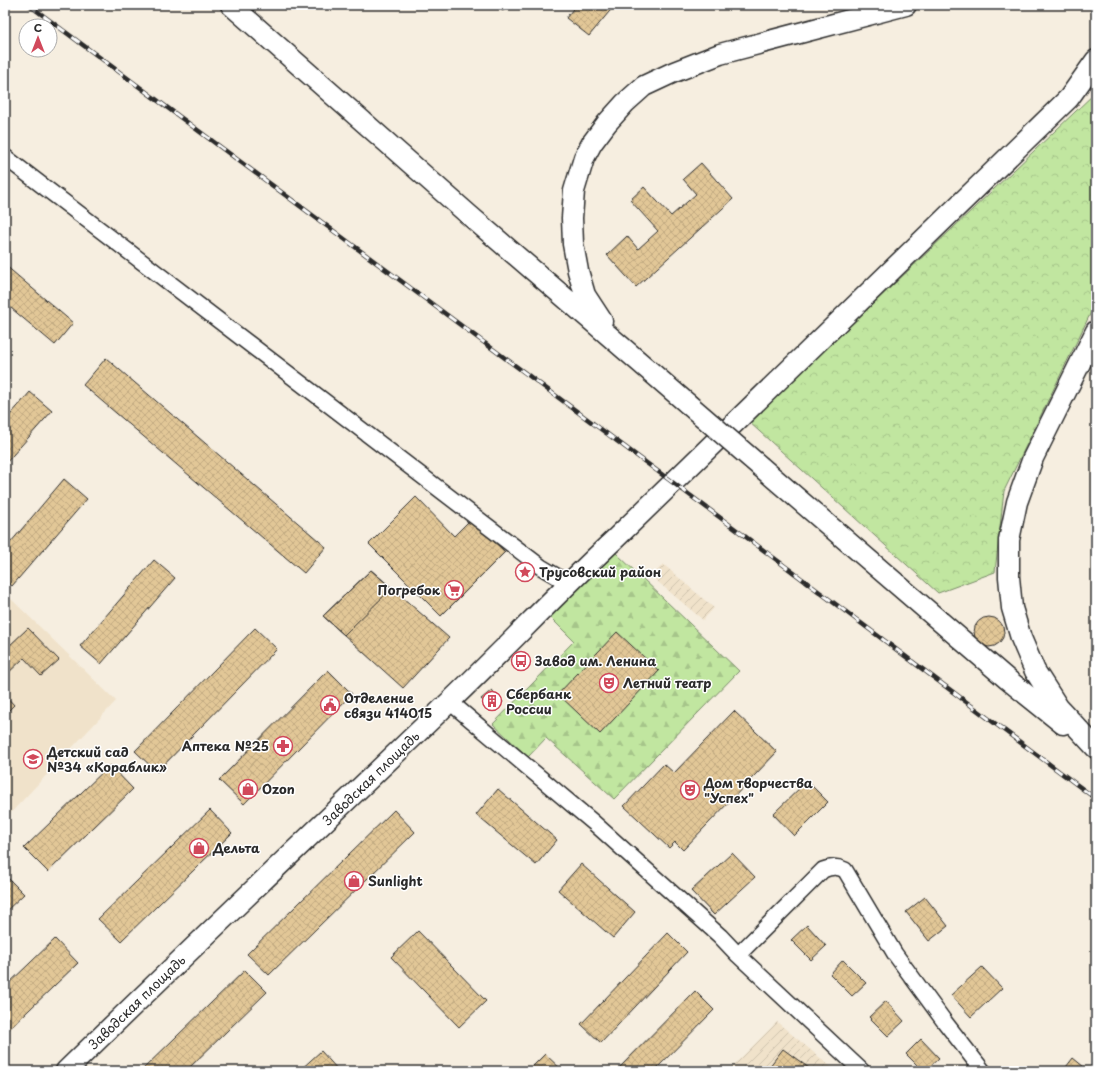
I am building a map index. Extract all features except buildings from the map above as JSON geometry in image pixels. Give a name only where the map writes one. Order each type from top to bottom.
[{"type":"main road","points":[[231,5],[469,215],[761,467],[1007,679],[1096,751]]},
{"type":"main road","points":[[622,346],[598,316],[586,295],[578,271],[573,244],[572,218],[574,191],[584,158],[592,143],[607,123],[644,86],[687,67],[720,54],[906,5]]},
{"type":"main road","points":[[1069,98],[1096,60]]},
{"type":"main road","points":[[1069,98],[1096,80]]},
{"type":"main road","name":"Заводская площадь","points":[[66,1071],[450,702],[568,583],[1069,98]]},
{"type":"main road","points":[[1096,331],[1033,458],[1016,502],[1009,540],[1009,577],[1012,608],[1021,638],[1035,671],[1058,707],[1096,748]]},
{"type":"street","points":[[5,157],[540,567],[568,583]]},
{"type":"street","points":[[450,702],[594,823],[720,936],[738,955],[862,1071]]},
{"type":"street","points":[[738,955],[823,870],[830,867],[838,867],[845,870],[895,954],[983,1071]]},
{"type":"shaded area","points":[[663,564],[714,608],[703,620],[652,577]]},
{"type":"shaded area","name":"Детский сад №34 «Кораблик»","points":[[5,593],[116,701],[6,818],[5,818]]},
{"type":"shaded area","points":[[777,1022],[836,1071],[728,1071]]},
{"type":"green space","points":[[1096,92],[1096,302],[1004,491],[995,572],[938,593],[749,422]]},
{"type":"green space","points":[[616,553],[739,671],[614,799],[546,738],[528,757],[493,724],[574,641],[550,617]]},
{"type":"railway","points":[[29,5],[722,519],[1096,799]]},
{"type":"place","name":"Трусовский район","points":[[525,572]]},
{"type":"place","name":"Погребок","points":[[454,590]]},
{"type":"place","name":"Завод им. Ленина","points":[[521,661]]},
{"type":"place","name":"Летний театр","points":[[609,683]]},
{"type":"place","name":"Сбербанк России","points":[[492,701]]},
{"type":"place","name":"Отделение связи 414015","points":[[330,705]]},
{"type":"place","name":"Аптека №25","points":[[283,746]]},
{"type":"place","name":"Детский сад №34 «Кораблик»","points":[[33,759]]},
{"type":"place","name":"Ozon","points":[[248,789]]},
{"type":"place","name":"Дом творчества \"Успех\"","points":[[690,790]]},
{"type":"place","name":"Дельта","points":[[199,848]]},
{"type":"place","name":"Sunlight","points":[[354,881]]}]
